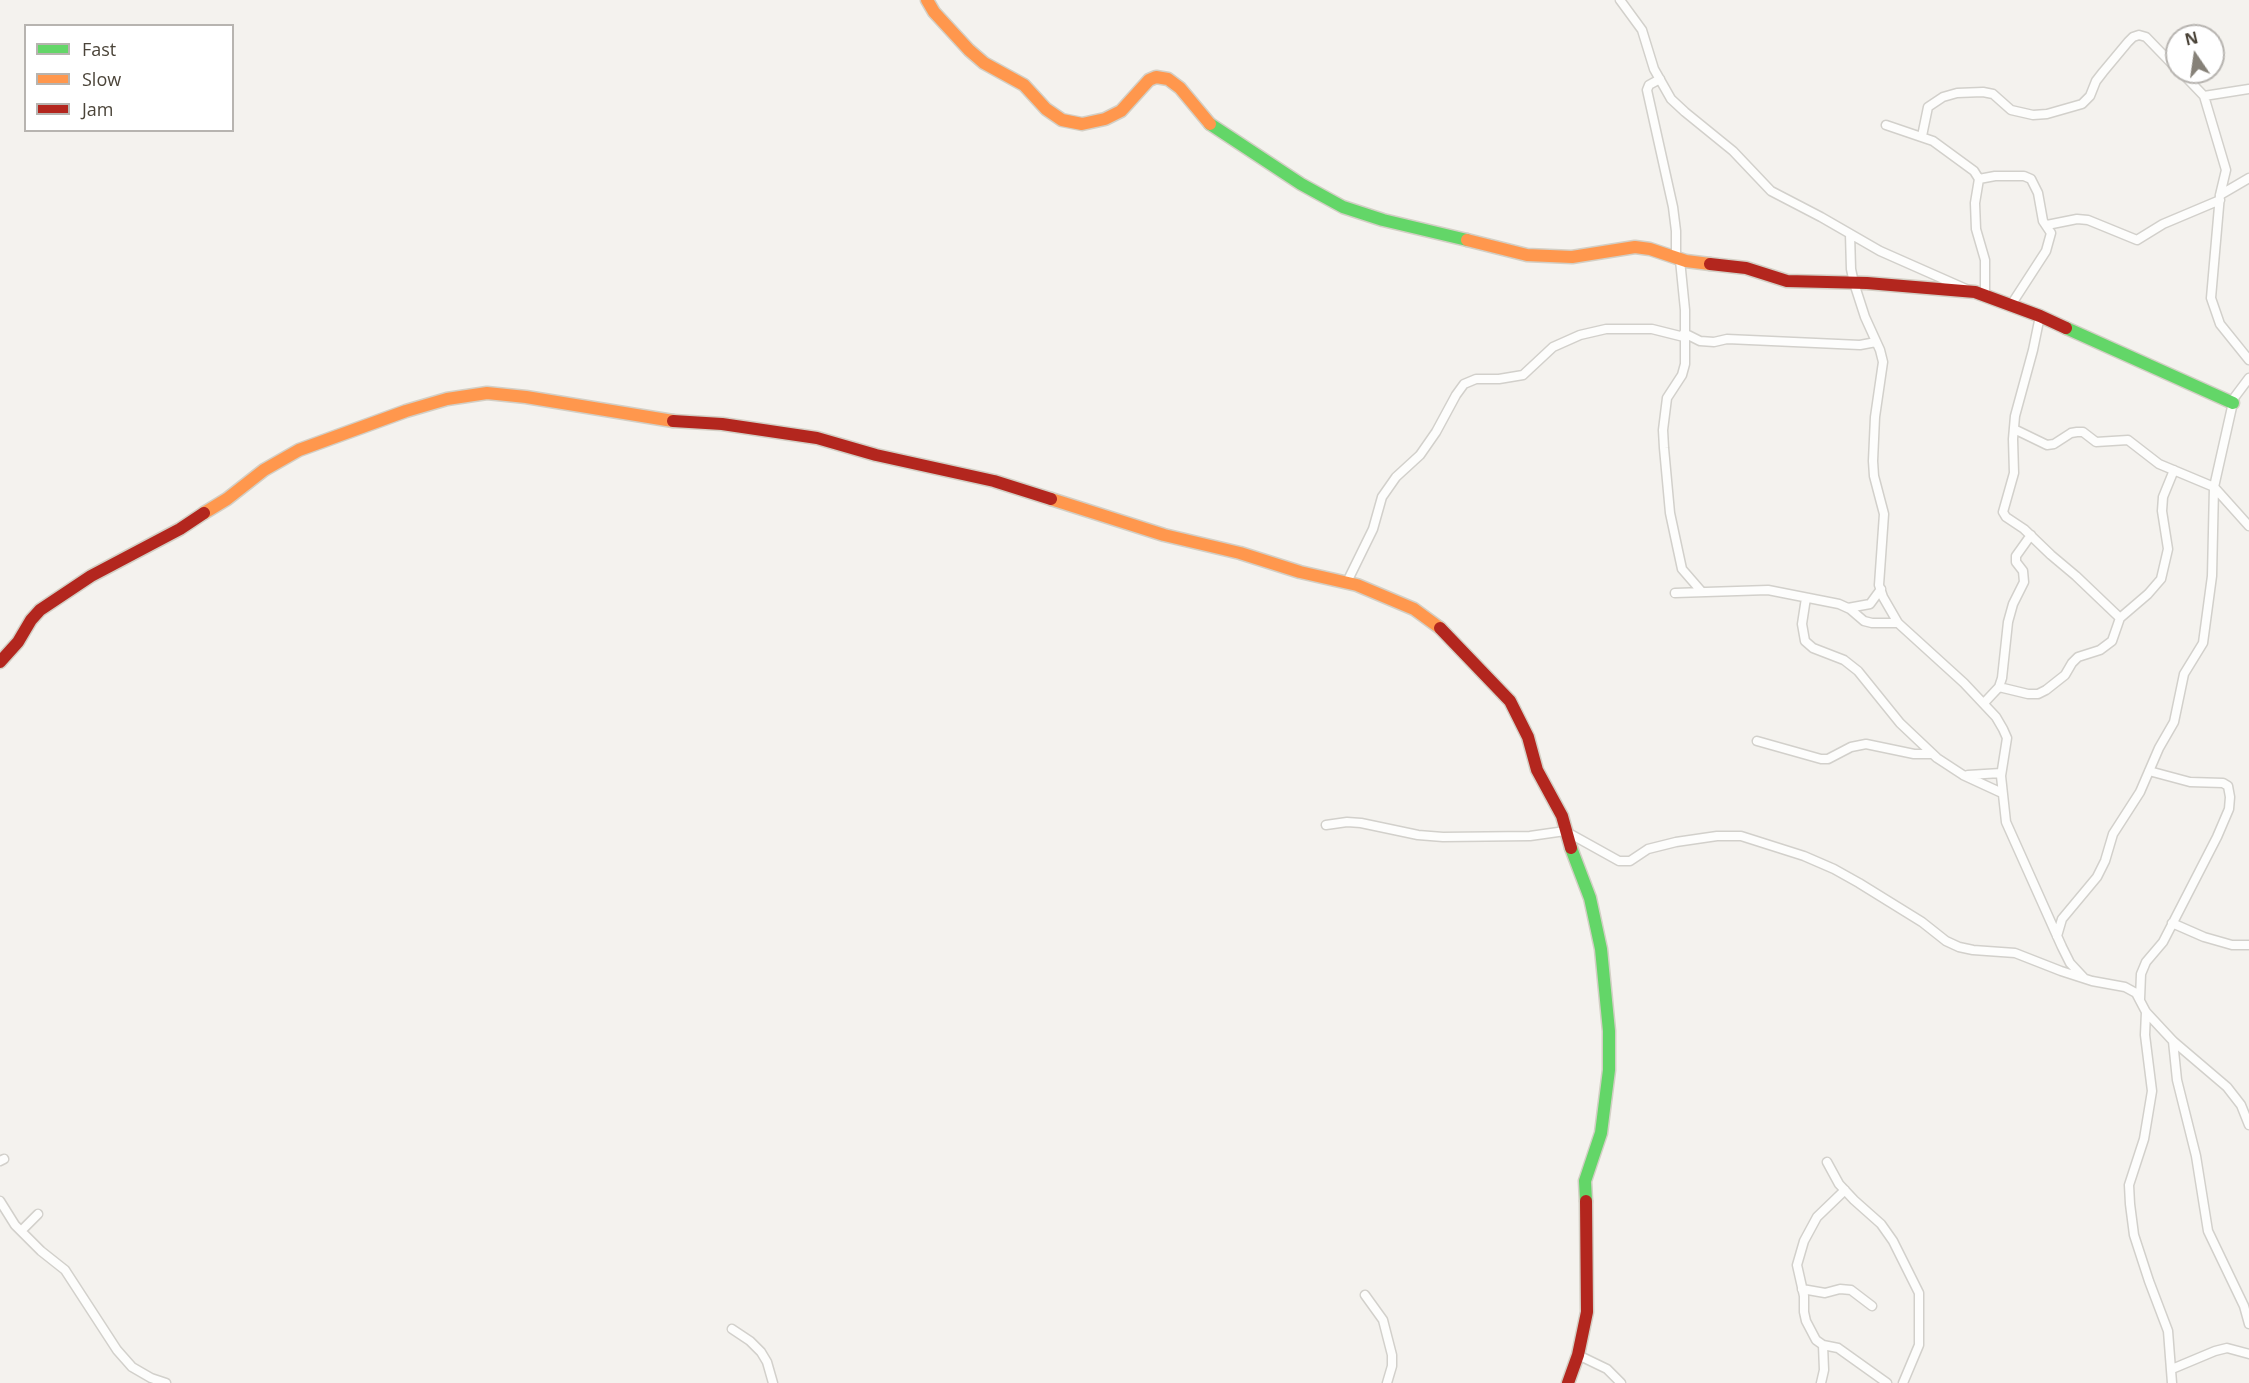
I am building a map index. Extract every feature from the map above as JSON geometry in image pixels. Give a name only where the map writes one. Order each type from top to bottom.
[{"type":"street","points":[[927,0],[934,12],[969,50],[984,63],[1024,85],[1046,109],[1062,120],[1082,124],[1105,119],[1121,111],[1149,80],[1156,77],[1168,79],[1180,88],[1210,124],[1301,184],[1343,207],[1428,232],[1527,255],[1572,257],[1635,246],[1678,259],[1746,268],[1787,281],[1854,283],[1980,294]]},
{"type":"street","points":[[1620,0],[1642,30],[1654,69],[1671,99],[1733,150],[1771,191],[1880,251],[1980,294],[2040,316],[2109,350],[2233,403]]},
{"type":"street","points":[[1922,136],[1928,107],[1936,101],[1957,93],[1993,94],[2011,110],[2033,115],[2047,114],[2082,104],[2090,96],[2096,81],[2103,72],[2128,42],[2139,35],[2146,37],[2165,57]]},
{"type":"street","points":[[1660,79],[1649,84],[1647,90],[1677,231],[1685,364],[1682,375],[1667,398],[1664,448],[1670,513],[1682,569],[1702,592]]},
{"type":"street","points":[[2192,84],[2204,96],[2226,170],[2220,197],[2211,298],[2220,324],[2249,360]]},
{"type":"street","points":[[2204,96],[2249,89]]},
{"type":"street","points":[[1886,124],[1933,141],[1974,171],[1979,179],[1975,203],[1976,229],[1985,260],[1980,294]]},
{"type":"street","points":[[1979,179],[1995,176],[2024,176],[2031,179],[2038,193],[2043,221],[2051,233],[2046,251],[2011,305]]},
{"type":"street","points":[[2047,225],[2078,219],[2088,220],[2137,240],[2163,224],[2220,197],[2249,178]]},
{"type":"street","points":[[1850,234],[1851,269],[1854,283],[1882,362],[1875,417],[1873,462],[1874,476],[1884,514],[1880,559],[1881,589],[1889,610],[1898,623],[1984,703],[1996,717],[2007,738],[2001,773],[2006,822],[2070,963],[2084,978]]},
{"type":"street","points":[[2040,316],[2015,416],[2014,473],[2003,512],[2120,618]]},
{"type":"street","points":[[1347,582],[1372,529],[1382,497],[1396,477],[1420,455],[1464,384],[1476,379],[1499,379],[1522,375],[1553,347],[1580,335],[1606,329],[1652,329],[1707,342],[1727,339],[1851,345],[1876,342]]},
{"type":"street","points":[[2057,936],[2062,919],[2097,877],[2105,861],[2113,834],[2140,792],[2159,748],[2174,722],[2184,674],[2203,643],[2212,576],[2214,487],[2233,403],[2249,378]]},
{"type":"street","points":[[0,662],[18,642],[40,610],[91,576],[180,529],[227,500],[264,470],[299,450],[406,411],[447,399],[487,393],[526,397],[638,417],[722,424],[817,438],[876,455],[994,481],[1164,535],[1240,553],[1300,572],[1358,585],[1414,609],[1444,631],[1510,701],[1528,737],[1537,770],[1563,816],[1565,831],[1590,898],[1601,950],[1609,1031],[1609,1070],[1601,1133],[1585,1181],[1588,1226],[1587,1312],[1578,1355],[1568,1383]]},
{"type":"street","points":[[2014,429],[2047,445],[2054,444],[2071,433],[2077,432],[2084,432],[2096,442],[2128,440],[2140,447],[2150,459],[2214,487],[2249,525]]},
{"type":"street","points":[[1999,687],[2038,694],[2065,675],[2078,657],[2107,646],[2116,633],[2120,618],[2148,594],[2161,579],[2168,549],[2162,511],[2163,496],[2174,470]]},
{"type":"street","points":[[1984,703],[1999,687],[2002,678],[2008,622],[2013,604],[2024,582],[2023,571],[2016,562],[2016,556],[2031,535]]},
{"type":"street","points":[[1848,608],[1864,607],[1870,604],[1881,589]]},
{"type":"street","points":[[1675,593],[1761,590],[1839,603],[1864,621],[1872,623],[1898,623]]},
{"type":"street","points":[[1806,598],[1802,624],[1805,641],[1813,648],[1844,660],[1858,671],[1900,723],[1932,754],[1964,775],[2002,793]]},
{"type":"street","points":[[1757,741],[1821,759],[1828,759],[1851,747],[1866,744],[1914,754],[1932,754]]},
{"type":"street","points":[[2140,999],[2140,974],[2163,942],[2217,837],[2229,809],[2230,790],[2223,783],[2190,782],[2149,771]]},
{"type":"street","points":[[1964,775],[2001,773]]},
{"type":"street","points":[[1326,825],[1361,823],[1418,835],[1443,837],[1530,836],[1565,831],[1619,861],[1630,861],[1648,849],[1695,838],[1741,836],[1804,856],[1834,868],[1913,915],[1946,941],[1973,950],[2015,953],[2084,978],[2125,987],[2136,993],[2146,1012],[2173,1041],[2227,1087],[2241,1105],[2249,1125]]},
{"type":"street","points":[[2172,923],[2204,937],[2232,945],[2249,945]]},
{"type":"street","points":[[2146,1012],[2145,1035],[2152,1091],[2144,1139],[2129,1185],[2130,1204],[2134,1235],[2168,1331],[2172,1383]]},
{"type":"street","points":[[2173,1041],[2177,1080],[2196,1156],[2208,1231],[2244,1306],[2249,1324]]},
{"type":"street","points":[[1827,1162],[1845,1190],[1881,1224],[1893,1241],[1919,1293],[1919,1345],[1903,1383]]},
{"type":"street","points":[[1845,1190],[1817,1217],[1804,1240],[1797,1265],[1806,1321],[1816,1340],[1823,1345],[1838,1348],[1887,1383]]},
{"type":"street","points":[[0,1201],[15,1225],[41,1251],[65,1270],[99,1325],[132,1367],[151,1378],[166,1383]]},
{"type":"street","points":[[21,1231],[38,1214]]},
{"type":"street","points":[[1802,1289],[1826,1293],[1840,1289],[1851,1290],[1872,1306]]},
{"type":"street","points":[[1365,1295],[1383,1320],[1389,1342],[1392,1366],[1387,1383]]},
{"type":"street","points":[[732,1329],[761,1352],[767,1362],[773,1383]]},
{"type":"street","points":[[1821,1383],[1824,1370],[1823,1345]]},
{"type":"street","points":[[2172,1369],[2227,1348],[2249,1354]]},
{"type":"street","points":[[1578,1355],[1607,1369],[1621,1383]]},
{"type":"traffic: fast","points":[[1210,124],[1301,184],[1343,207],[1383,220],[1467,240]]},
{"type":"traffic: fast","points":[[2066,328],[2233,403]]},
{"type":"traffic: fast","points":[[1571,848],[1590,898],[1601,949],[1609,1031],[1609,1070],[1601,1133],[1585,1181],[1586,1201]]},
{"type":"traffic: slow","points":[[927,0],[934,12],[969,50],[984,63],[1024,85],[1046,109],[1062,120],[1082,124],[1105,119],[1121,111],[1149,80],[1156,77],[1168,79],[1180,88],[1210,124]]},
{"type":"traffic: slow","points":[[1467,240],[1527,255],[1572,257],[1635,247],[1650,249],[1686,261],[1710,264]]},
{"type":"traffic: slow","points":[[204,513],[227,499],[264,470],[299,450],[406,411],[447,399],[487,393],[526,397],[673,421]]},
{"type":"traffic: slow","points":[[1051,499],[1164,535],[1357,585],[1414,609],[1440,628]]},
{"type":"traffic: jam","points":[[1710,264],[1746,268],[1787,281],[1867,283],[1975,292],[2066,328]]},
{"type":"traffic: jam","points":[[673,421],[722,424],[817,438],[876,455],[994,481],[1051,499]]},
{"type":"traffic: jam","points":[[0,662],[18,642],[40,610],[91,576],[180,529],[204,513]]},
{"type":"traffic: jam","points":[[1440,628],[1510,701],[1528,737],[1537,770],[1562,816],[1571,848]]},
{"type":"traffic: jam","points":[[1568,1383],[1578,1355],[1587,1312],[1586,1201]]}]
